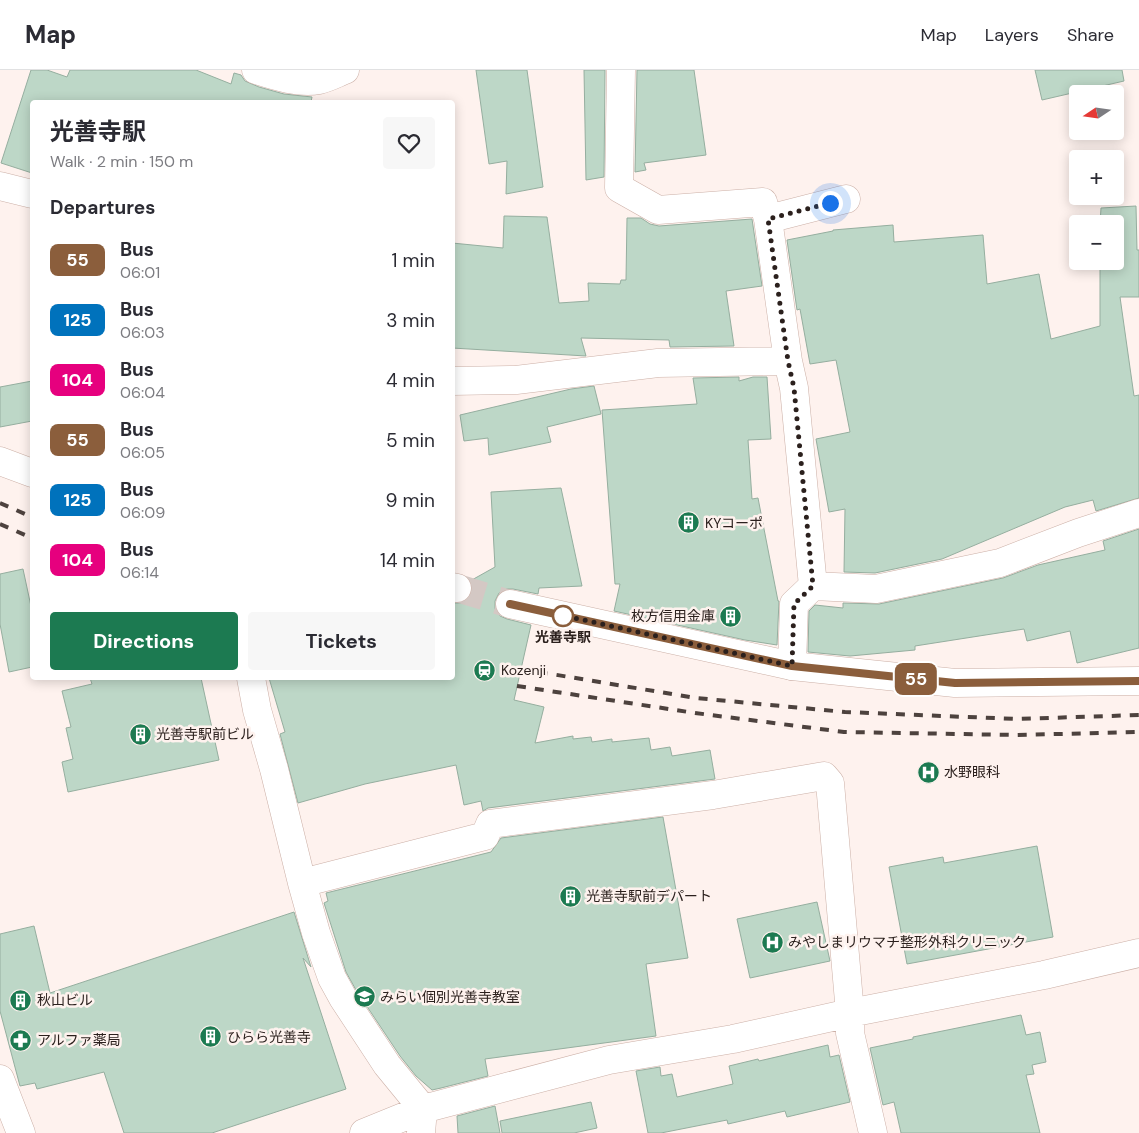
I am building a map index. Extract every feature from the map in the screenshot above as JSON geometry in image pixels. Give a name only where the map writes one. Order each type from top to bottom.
[{"type":"street","points":[[256,70],[276,76],[310,92],[322,80],[346,70]]},
{"type":"street","points":[[621,70],[619,188],[658,210],[763,202],[768,219],[788,361],[794,388],[813,586]]},
{"type":"street","points":[[0,186],[30,194]]},
{"type":"street","points":[[768,219],[846,199]]},
{"type":"street","points":[[455,381],[516,380],[658,363],[788,361]]},
{"type":"street","points":[[0,461],[30,472]]},
{"type":"street","points":[[792,666],[794,604],[813,586],[876,589],[1000,563],[1078,533],[1139,513]]},
{"type":"street","points":[[510,604],[792,666],[955,683],[1139,686]]},
{"type":"street","points":[[251,680],[257,710],[274,769],[302,883],[316,933],[332,978],[422,1121]]},
{"type":"street","points":[[302,883],[485,836],[490,824],[712,795],[824,776],[830,782],[850,1012],[850,1033],[872,1133]]},
{"type":"street","points":[[364,1133],[422,1121],[608,1060],[733,1039],[850,1012],[1044,975],[1139,953]]},
{"type":"street","points":[[0,1079],[21,1133]]},
{"type":"building","points":[[31,70],[47,70],[67,77],[70,70],[196,70],[231,84],[234,73],[241,75],[245,81],[259,87],[284,94],[312,97],[311,100],[30,100],[30,172],[1,163]]},
{"type":"building","points":[[476,70],[527,70],[543,187],[506,194],[507,161],[489,164]]},
{"type":"building","points":[[584,70],[605,70],[604,177],[586,180]]},
{"type":"building","points":[[637,70],[694,70],[706,155],[644,163],[646,170],[635,172]]},
{"type":"building","points":[[1035,70],[1122,70],[1124,81],[1107,85],[1069,85],[1069,94],[1042,100]]},
{"type":"building","points":[[1136,206],[1137,250],[1139,250],[1139,297],[1120,297],[1134,396],[1139,395],[1139,498],[1096,511],[1093,500],[1065,507],[942,559],[875,573],[844,572],[845,509],[829,512],[816,439],[850,432],[836,360],[810,364],[800,309],[797,310],[787,240],[833,230],[893,225],[894,242],[983,235],[987,284],[1039,274],[1051,339],[1100,326],[1100,270],[1124,270],[1124,215],[1101,215],[1101,208]]},
{"type":"building","points":[[504,216],[547,217],[559,303],[589,301],[588,283],[620,284],[621,280],[626,280],[627,218],[641,218],[650,224],[659,226],[752,219],[762,286],[726,291],[734,346],[670,347],[669,340],[581,338],[586,356],[455,348],[455,243],[503,248]]},
{"type":"building","points":[[739,377],[739,381],[753,377],[767,377],[771,439],[748,440],[752,499],[758,498],[779,601],[777,645],[745,640],[614,611],[620,584],[615,584],[602,410],[697,404],[693,378]]},
{"type":"building","points":[[30,381],[30,421],[0,427],[0,387]]},
{"type":"building","points":[[594,386],[601,414],[547,427],[551,442],[489,455],[488,438],[464,441],[460,415],[571,389]]},
{"type":"building","points":[[561,488],[582,586],[539,588],[538,594],[506,589],[499,593],[495,601],[495,609],[500,616],[531,625],[514,700],[544,707],[535,743],[573,736],[573,739],[591,737],[592,742],[612,739],[612,742],[649,738],[651,750],[670,747],[672,756],[710,750],[715,779],[488,808],[483,811],[481,801],[464,805],[456,765],[365,784],[298,803],[280,734],[285,732],[270,680],[455,680],[455,603],[462,603],[468,599],[472,591],[470,581],[495,567],[491,492]]},
{"type":"building","points":[[1139,529],[1139,648],[1077,663],[1070,631],[1027,641],[1024,629],[915,646],[915,650],[850,656],[808,652],[809,611],[815,605],[843,608],[843,603],[879,604],[1003,578],[1038,565],[1105,550],[1103,541]]},
{"type":"building","points":[[23,569],[30,602],[30,667],[9,672],[0,624],[0,574]]},
{"type":"building","name":"光善寺駅前ビル","points":[[91,680],[201,680],[219,760],[68,792],[62,762],[73,759],[66,728],[71,727],[62,691],[92,684]]},
{"type":"building","points":[[663,817],[688,958],[646,964],[656,1036],[485,1059],[488,1076],[432,1090],[416,1076],[400,1056],[346,972],[324,903],[328,901],[326,893],[491,852],[501,838]]},
{"type":"building","points":[[1037,846],[1053,937],[907,964],[889,867],[943,857],[944,863]]},
{"type":"building","points":[[817,902],[830,961],[750,978],[737,919]]},
{"type":"building","name":"ひらら光善寺","points":[[294,912],[311,967],[303,958],[346,1089],[212,1133],[124,1133],[104,1072],[37,1089],[35,1083],[20,1086],[0,1011],[0,934],[34,926],[50,993]]},
{"type":"building","points":[[1021,1015],[1026,1035],[1040,1032],[1046,1062],[1032,1065],[1034,1074],[1026,1075],[1040,1133],[901,1133],[894,1102],[883,1105],[870,1048],[913,1039],[913,1037]]},
{"type":"building","points":[[828,1045],[830,1057],[839,1055],[850,1102],[787,1117],[785,1111],[728,1124],[727,1120],[661,1133],[648,1133],[636,1071],[660,1067],[661,1076],[672,1074],[677,1097],[733,1084],[729,1066]]},
{"type":"building","points":[[591,1102],[597,1128],[574,1133],[502,1133],[500,1121]]},
{"type":"building","points":[[495,1106],[500,1133],[458,1133],[457,1116]]},
{"type":"tunnel","points":[[457,588],[510,604]]},
{"type":"railway","points":[[0,503],[30,516]]},
{"type":"railway","points":[[0,524],[30,537]]},
{"type":"railway","points":[[521,669],[696,698],[845,712],[1017,719],[1139,715]]},
{"type":"railway","points":[[517,686],[695,713],[844,732],[1017,735],[1139,732]]},
{"type":"bus line","name":"55","points":[[510,604],[792,666],[955,683],[1139,681]]},
{"type":"place","name":"KYコーポ","points":[[689,523]]},
{"type":"place","name":"光善寺駅","points":[[563,616]]},
{"type":"place","name":"枚方信用金庫","points":[[731,616]]},
{"type":"place","name":"Kozenji","points":[[485,670]]},
{"type":"place","name":"光善寺駅前ビル","points":[[140,734]]},
{"type":"place","name":"水野眼科","points":[[928,772]]},
{"type":"place","name":"光善寺駅前デパート","points":[[570,896]]},
{"type":"place","name":"みやしまリウマチ整形外科クリニック","points":[[772,942]]},
{"type":"place","name":"みらい個別光善寺教室","points":[[364,997]]},
{"type":"place","name":"秋山ビル","points":[[21,1000]]},
{"type":"place","name":"ひらら光善寺","points":[[211,1037]]},
{"type":"place","name":"アルファ薬局","points":[[21,1040]]},
{"type":"route","points":[[563,616],[561,615],[792,666],[794,604],[813,586],[794,388],[788,361],[768,219],[830,203]]}]
